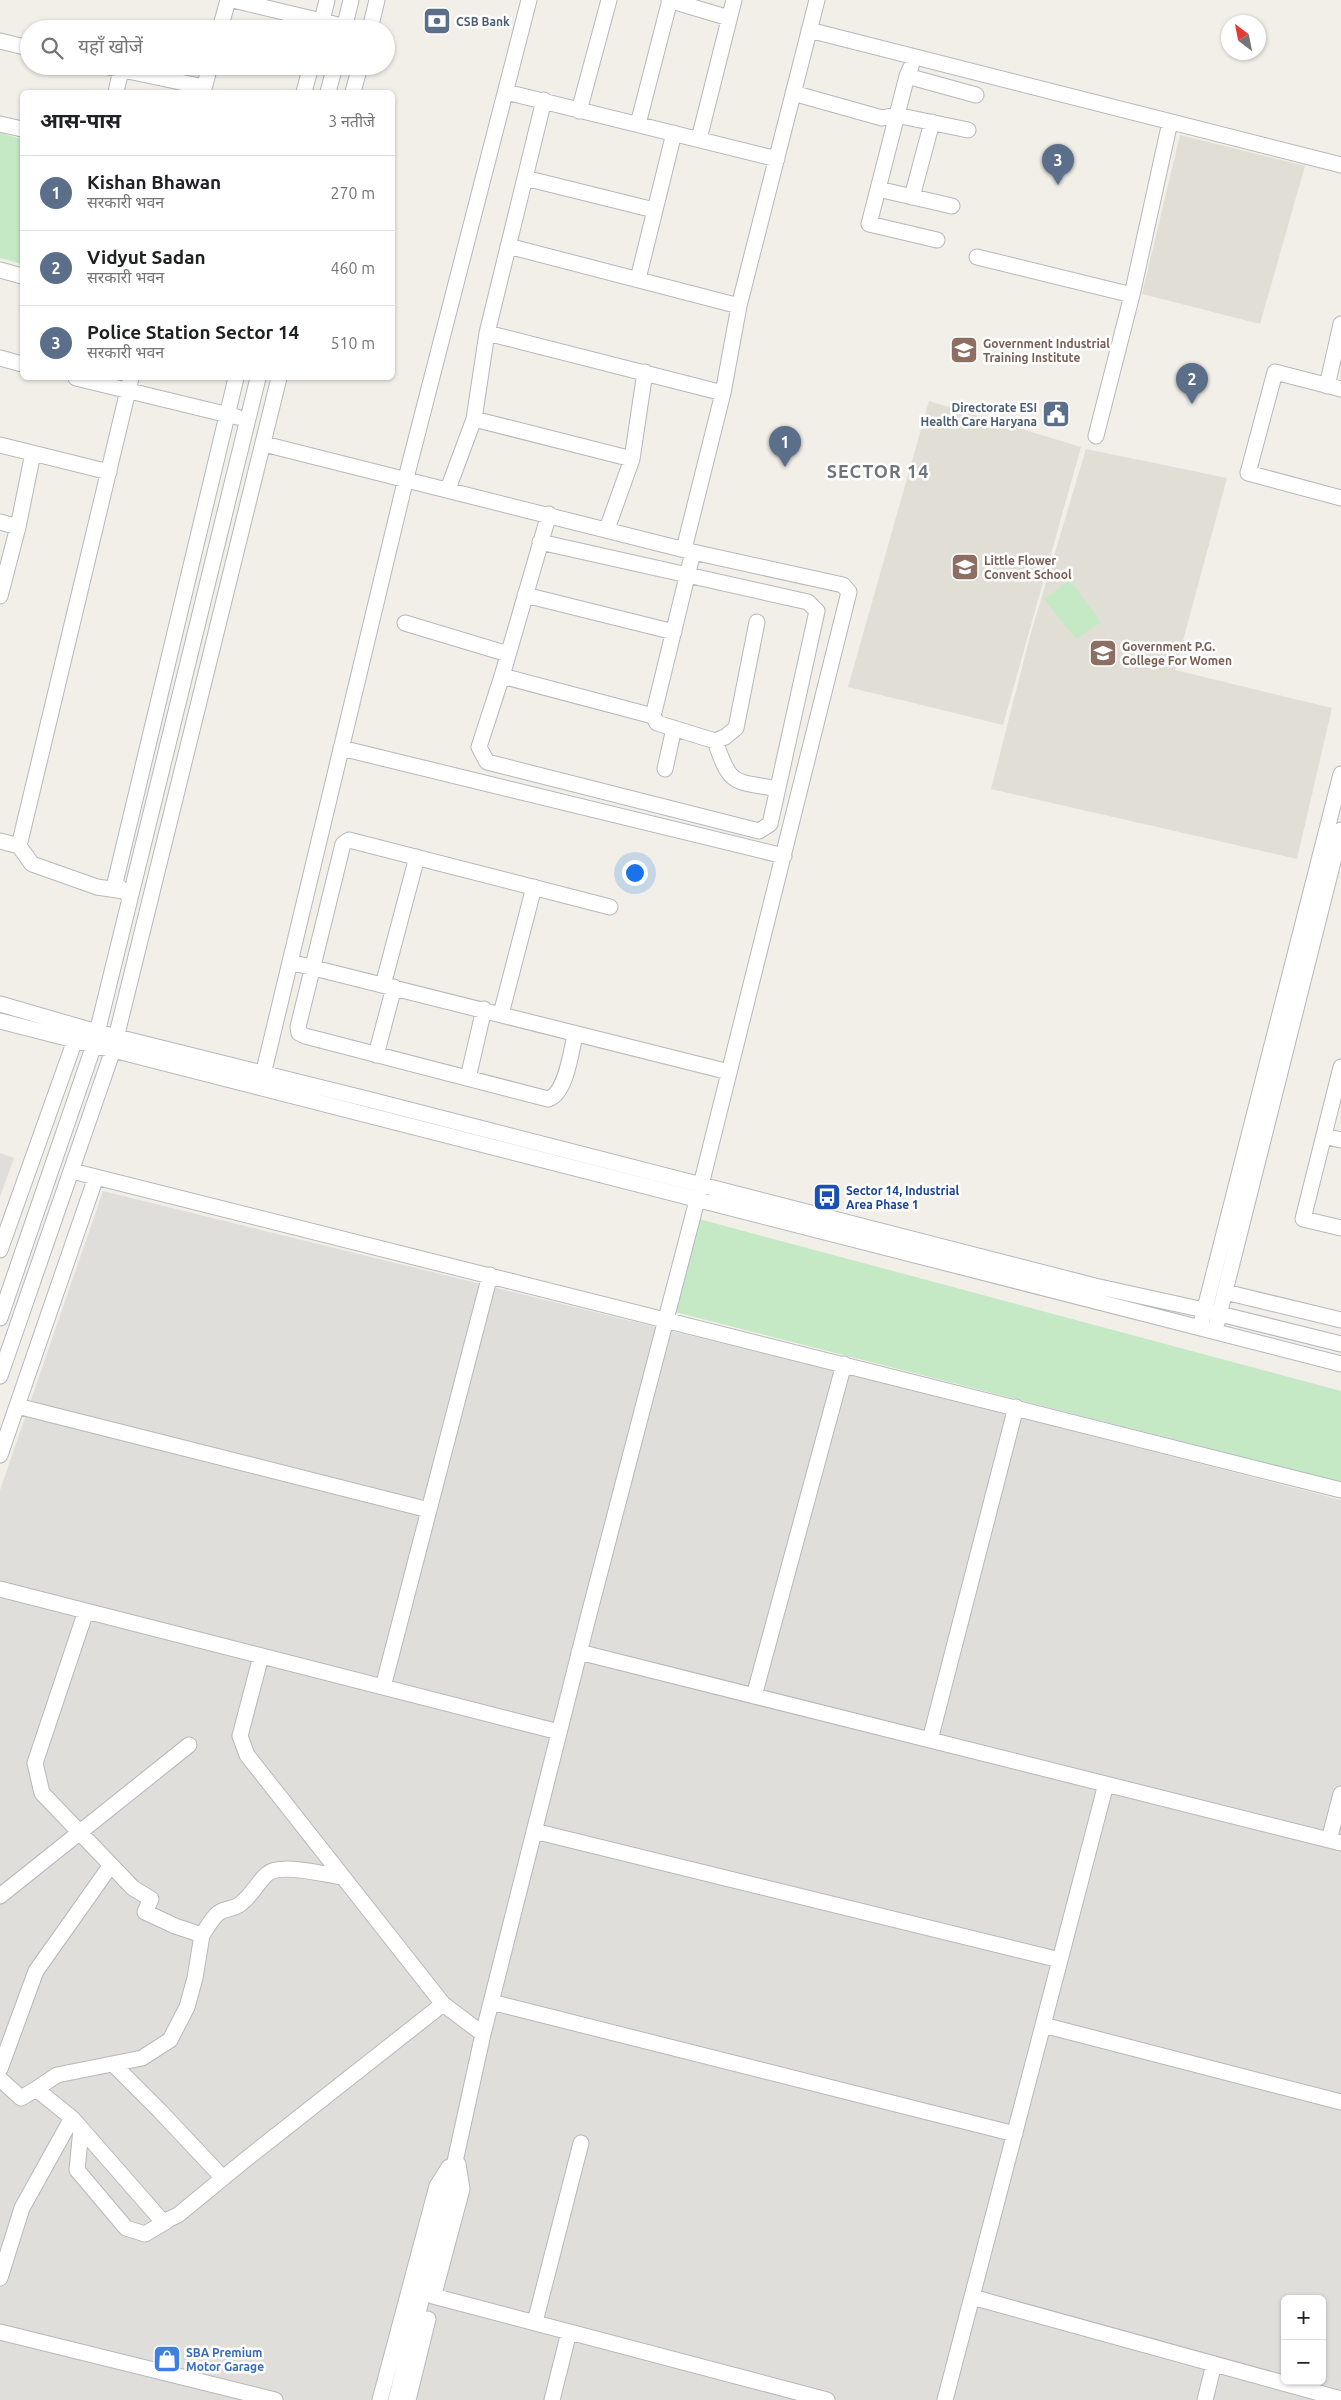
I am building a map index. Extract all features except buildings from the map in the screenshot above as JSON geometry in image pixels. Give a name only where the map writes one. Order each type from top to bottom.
[{"type":"street","points":[[222,20],[228,0]]},
{"type":"street","points":[[234,0],[304,20]]},
{"type":"street","points":[[322,20],[327,0]]},
{"type":"street","points":[[349,20],[351,0]]},
{"type":"street","points":[[372,20],[377,0]]},
{"type":"street","points":[[261,1080],[406,478],[529,0]]},
{"type":"street","points":[[579,111],[609,0]]},
{"type":"street","points":[[638,124],[669,0],[729,18]]},
{"type":"street","points":[[699,139],[734,0]]},
{"type":"street","points":[[757,622],[736,728],[725,737],[715,741],[657,723],[653,716],[687,577],[688,551],[723,393],[739,306],[817,0]]},
{"type":"street","points":[[809,30],[1341,165]]},
{"type":"street","points":[[0,41],[20,46]]},
{"type":"street","points":[[915,57],[907,76],[896,115],[869,224],[937,240]]},
{"type":"street","points":[[116,90],[120,75]]},
{"type":"street","points":[[142,75],[204,90],[208,75]]},
{"type":"street","points":[[305,90],[309,75]]},
{"type":"street","points":[[329,90],[333,75]]},
{"type":"street","points":[[354,90],[358,75]]},
{"type":"street","points":[[907,76],[976,95]]},
{"type":"street","points":[[506,92],[777,159]]},
{"type":"street","points":[[793,93],[882,118],[896,115],[968,130]]},
{"type":"street","points":[[448,489],[474,419],[487,333],[544,100]]},
{"type":"street","points":[[912,197],[932,122]]},
{"type":"street","points":[[1096,436],[1132,295],[1170,122]]},
{"type":"street","points":[[0,124],[20,129]]},
{"type":"street","points":[[638,279],[674,133]]},
{"type":"street","points":[[525,178],[654,210]]},
{"type":"street","points":[[878,189],[952,206]]},
{"type":"street","points":[[508,246],[739,306]]},
{"type":"street","points":[[978,257],[1132,295]]},
{"type":"street","points":[[0,270],[20,275]]},
{"type":"street","points":[[1341,324],[1334,388],[1275,372],[1248,473],[1341,498]]},
{"type":"street","points":[[487,333],[723,393]]},
{"type":"street","points":[[0,358],[20,363]]},
{"type":"street","points":[[607,529],[632,459],[645,372]]},
{"type":"street","points":[[94,380],[129,384],[227,415],[247,424],[264,439],[688,551],[843,585],[849,592],[699,1192],[579,1652],[491,2002],[396,2400]]},
{"type":"street","points":[[127,894],[115,883],[236,380]]},
{"type":"street","points":[[0,1318],[95,1038],[127,894],[258,380]]},
{"type":"street","points":[[0,1376],[115,1043],[279,380]]},
{"type":"street","points":[[19,846],[129,384]]},
{"type":"street","points":[[474,419],[632,459]]},
{"type":"street","points":[[0,445],[109,472]]},
{"type":"street","points":[[0,596],[18,527],[33,453]]},
{"type":"street","points":[[540,542],[687,577],[808,602],[817,611],[770,824],[759,832],[487,762],[479,747],[502,676],[508,654],[525,595],[540,542],[548,514]]},
{"type":"street","points":[[0,522],[18,527]]},
{"type":"street","points":[[525,595],[674,632]]},
{"type":"street","points":[[404,623],[508,654]]},
{"type":"street","points":[[502,676],[653,716]]},
{"type":"street","points":[[665,769],[674,728]]},
{"type":"street","points":[[715,741],[724,767],[730,777],[736,781],[777,789]]},
{"type":"street","points":[[341,748],[784,856]]},
{"type":"street","points":[[1208,1330],[1204,1310],[1341,774]]},
{"type":"street","points":[[1208,1330],[1220,1314],[1341,830]]},
{"type":"street","points":[[575,1035],[561,1090],[554,1097],[548,1099],[299,1034],[298,1027],[343,844],[349,840],[610,906]]},
{"type":"street","points":[[0,841],[19,846],[32,864],[97,887],[127,894]]},
{"type":"street","points":[[376,1055],[388,986],[417,857]]},
{"type":"street","points":[[501,1014],[534,887]]},
{"type":"street","points":[[290,962],[484,1009],[575,1035],[729,1072]]},
{"type":"street","points":[[0,1004],[95,1038],[699,1192],[1208,1330],[1341,1364]]},
{"type":"street","points":[[468,1078],[484,1009]]},
{"type":"street","points":[[0,1020],[74,1040],[95,1038]]},
{"type":"street","points":[[0,1250],[74,1040]]},
{"type":"street","points":[[1341,1067],[1303,1219],[1341,1228]]},
{"type":"street","points":[[1324,1136],[1341,1140]]},
{"type":"street","points":[[72,1171],[1341,1490]]},
{"type":"street","points":[[0,1455],[96,1177]]},
{"type":"street","points":[[699,1192],[1204,1310],[1341,1344]]},
{"type":"street","points":[[383,1687],[490,1275]]},
{"type":"street","points":[[1225,1292],[1341,1320]]},
{"type":"street","points":[[754,1696],[844,1364]]},
{"type":"street","points":[[17,1406],[429,1510]]},
{"type":"street","points":[[930,1740],[1016,1408]]},
{"type":"street","points":[[0,1589],[559,1732]]},
{"type":"street","points":[[86,1611],[35,1763],[42,1793],[81,1831],[133,1888],[151,1899],[145,1912],[175,1926],[202,1934]]},
{"type":"street","points":[[579,1652],[1335,1842],[1341,1794]]},
{"type":"street","points":[[261,1656],[240,1736],[247,1755],[443,2004],[483,2034]]},
{"type":"street","points":[[0,1896],[189,1745]]},
{"type":"street","points":[[945,2400],[1106,1784]]},
{"type":"street","points":[[534,1831],[1060,1960]]},
{"type":"street","points":[[0,2069],[36,1971],[111,1865]]},
{"type":"street","points":[[0,2079],[21,2098],[56,2075],[142,2058],[170,2040],[187,2007],[196,1978],[202,1934],[222,1910],[229,1910],[240,1905],[270,1871],[282,1869],[301,1870],[342,1877]]},
{"type":"street","points":[[491,2002],[1014,2134]]},
{"type":"street","points":[[77,2123],[77,2170],[126,2228],[145,2234],[178,2215],[222,2178],[443,2004]]},
{"type":"street","points":[[1043,2025],[1341,2102]]},
{"type":"street","points":[[112,2064],[160,2110],[222,2178]]},
{"type":"street","points":[[36,2089],[77,2123],[148,2207],[163,2222],[167,2221]]},
{"type":"street","points":[[0,2278],[22,2208],[77,2123]]},
{"type":"street","points":[[535,2322],[581,2143]]},
{"type":"street","points":[[408,2400],[462,2189],[456,2155]]},
{"type":"street","points":[[380,2400],[437,2186],[456,2155]]},
{"type":"street","points":[[434,2296],[827,2400]]},
{"type":"street","points":[[972,2297],[1341,2399]]},
{"type":"street","points":[[0,2332],[275,2400]]},
{"type":"street","points":[[552,2400],[569,2332]]},
{"type":"street","points":[[1204,2400],[1214,2364]]},
{"type":"shaded area","points":[[1180,135],[1305,166],[1260,324],[1142,294]]},
{"type":"shaded area","name":"Little Flower Convent School","points":[[929,401],[1081,447],[1003,725],[848,687]]},
{"type":"shaded area","name":"Government P.G. College For Women","points":[[1086,449],[1227,478],[1175,670],[1332,708],[1297,859],[991,789],[1030,636]]},
{"type":"shaded area","points":[[0,1153],[14,1158],[0,1197]]},
{"type":"shaded area","points":[[103,1191],[952,1400],[1341,1500],[1341,2400],[0,2400],[0,1490]]},
{"type":"green space","points":[[0,133],[20,138],[20,263],[0,258]]},
{"type":"green space","points":[[1070,580],[1101,622],[1076,639],[1044,599]]},
{"type":"green space","points":[[699,1219],[1341,1391],[1341,1482],[675,1312]]},
{"type":"place","name":"CSB Bank","points":[[437,21]]},
{"type":"place","name":"Police Station Sector 14","points":[[1058,185]]},
{"type":"place","name":"Government Industrial Training Institute","points":[[964,350]]},
{"type":"place","name":"Vidyut Sadan","points":[[1192,404]]},
{"type":"place","name":"Directorate ESI Health Care Haryana","points":[[1056,414]]},
{"type":"place","name":"Kishan Bhawan","points":[[785,467]]},
{"type":"place","name":"Little Flower Convent School","points":[[965,567]]},
{"type":"place","name":"Government P.G. College For Women","points":[[1103,653]]},
{"type":"place","name":"Sector 14, Industrial Area Phase 1","points":[[827,1197]]},
{"type":"place","name":"SBA Premium Motor Garage","points":[[167,2359]]},
{"type":"district","name":"SECTOR 14","points":[[878,471]]}]
